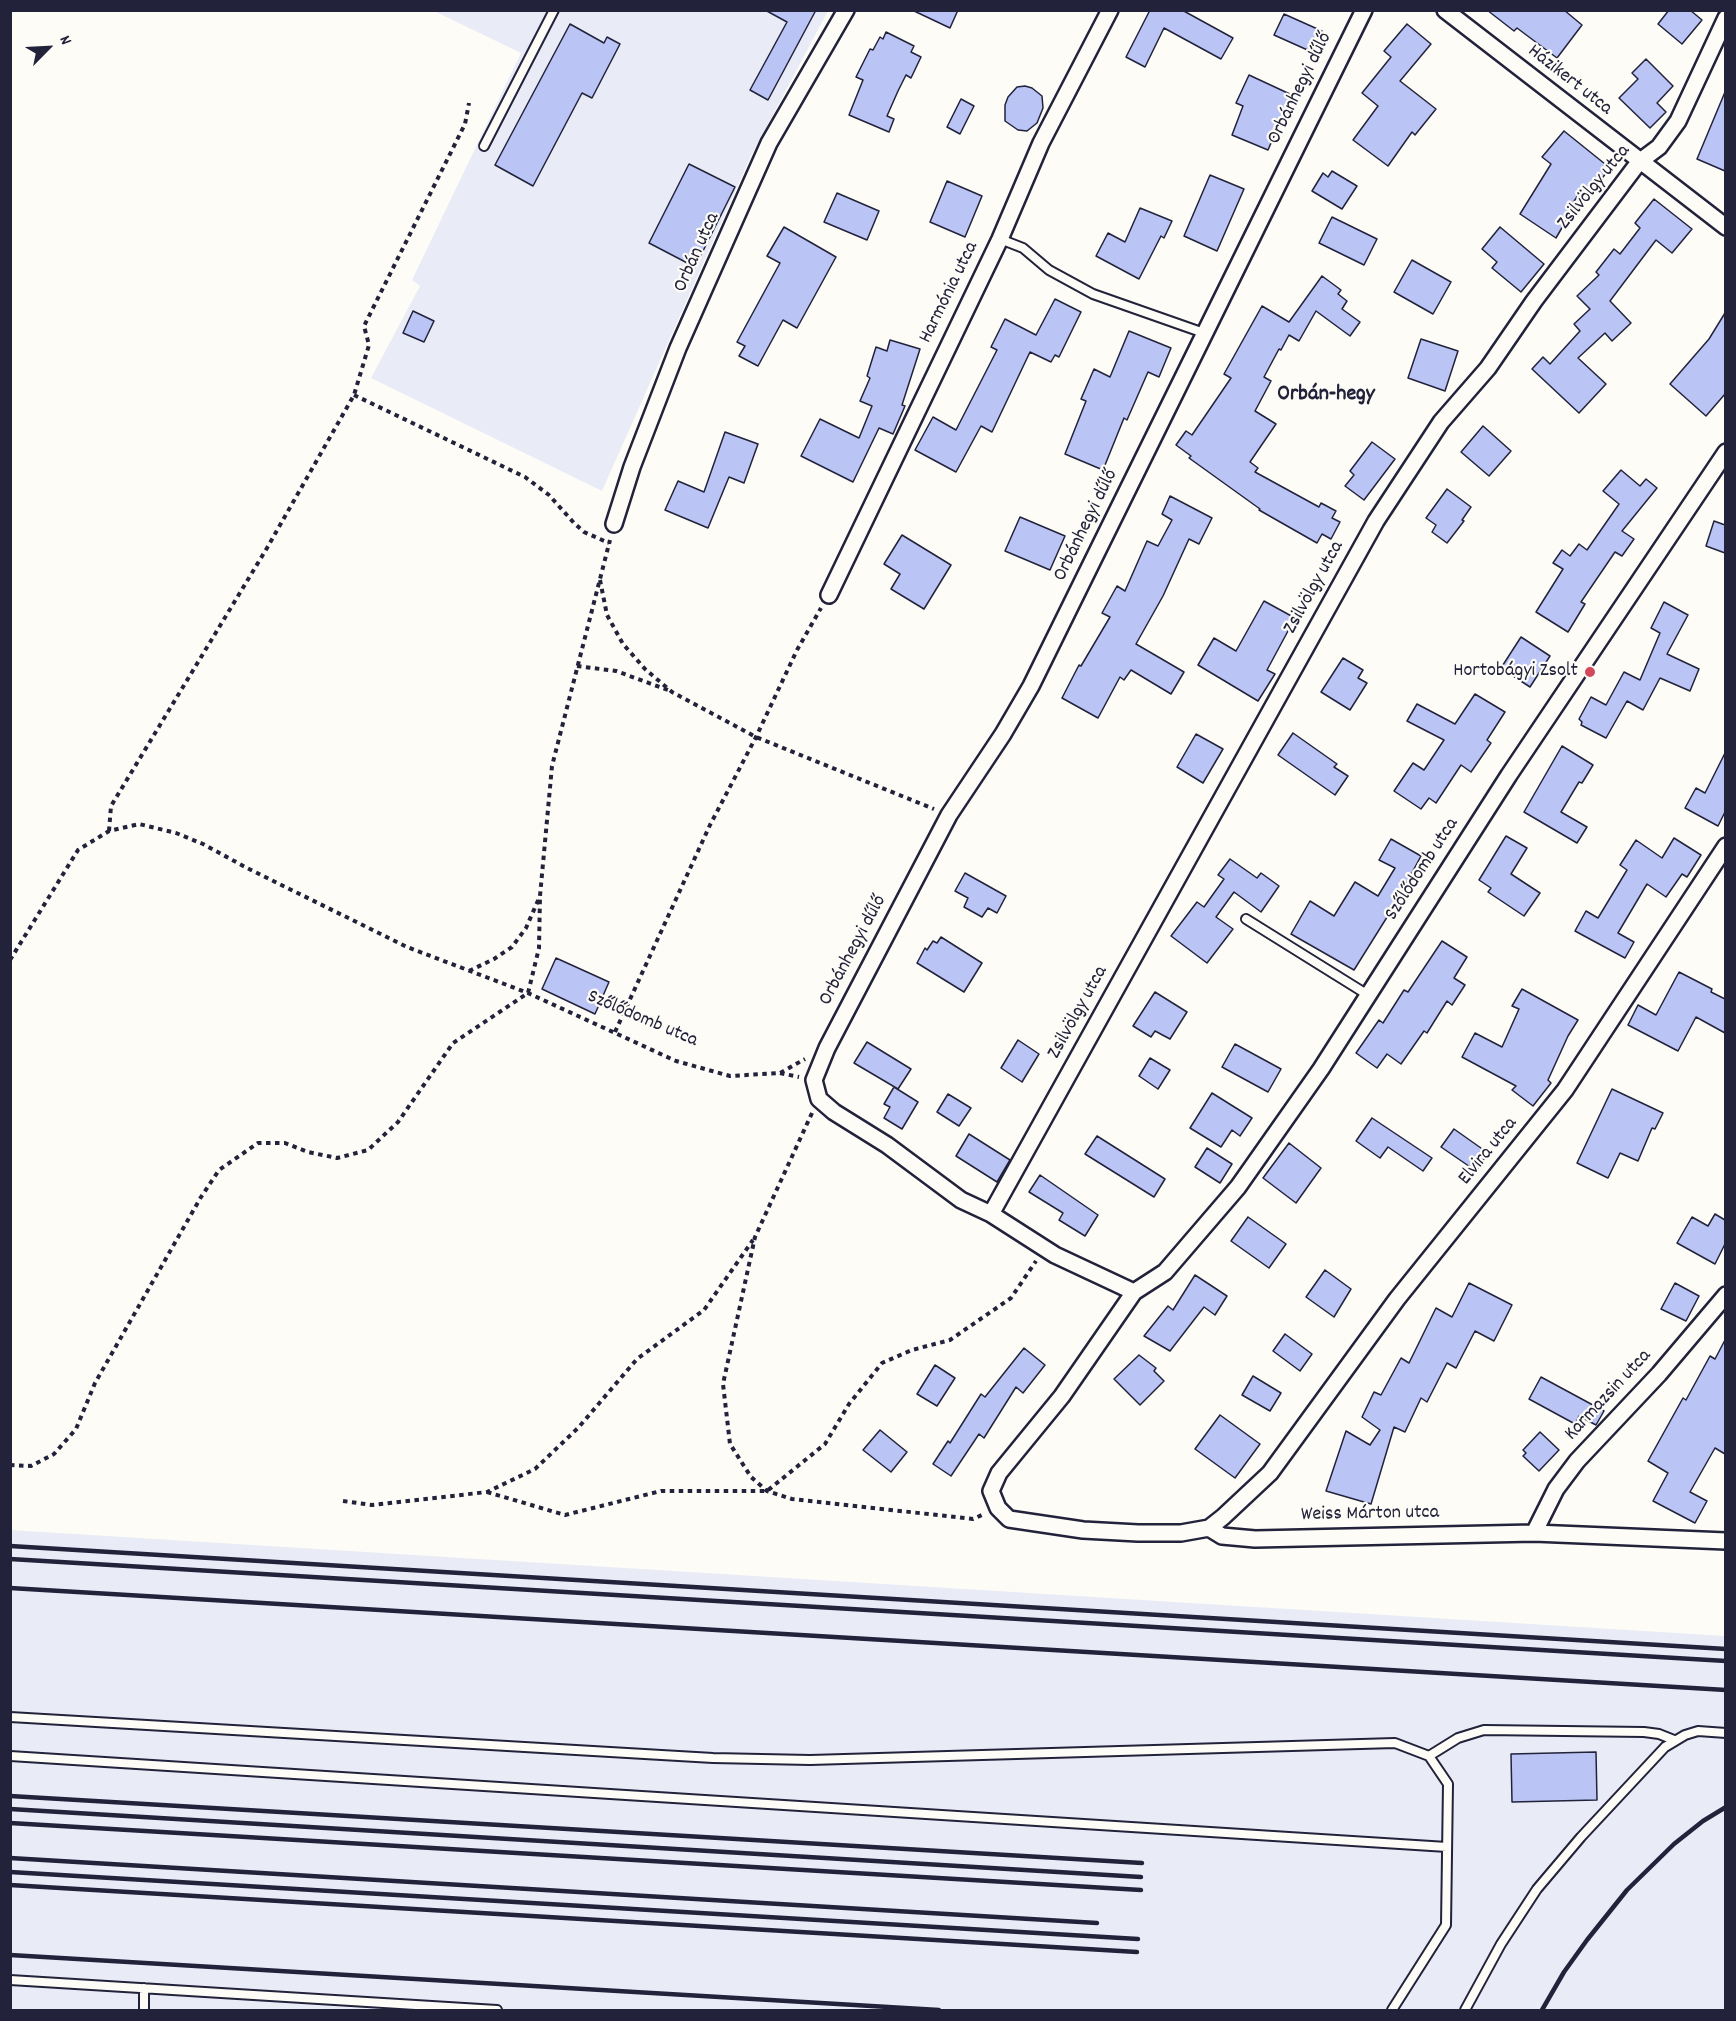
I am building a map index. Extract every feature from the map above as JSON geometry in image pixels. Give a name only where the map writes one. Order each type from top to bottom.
[{"type":"street","name":"Orbán utca","points":[[614,524],[632,467],[678,348],[769,143],[846,10]]},
{"type":"street","name":"Harmónia utca","points":[[829,595],[1000,239],[1041,143],[1110,10]]},
{"type":"street","name":"Orbánhegyi dűlő","points":[[827,1048],[948,815],[1003,734],[1031,686],[1364,10]]},
{"type":"street","name":"Házikert utca","points":[[1445,10],[1725,227]]},
{"type":"street","name":"Zsilvölgy utca","points":[[991,1214],[1376,521],[1441,422],[1488,368],[1534,301],[1639,162],[1659,147],[1678,121],[1725,18]]},
{"type":"street","name":"Szőlődomb utca","points":[[1134,1292],[1165,1272],[1238,1187],[1321,1069],[1521,756],[1725,452]]},
{"type":"street","name":"Elvira utca","points":[[1209,1528],[1270,1473],[1397,1299],[1565,1090],[1725,846]]},
{"type":"street","points":[[827,1048],[814,1080],[819,1099],[834,1112],[894,1150],[961,1200],[991,1214],[1045,1248],[1134,1292],[1062,1396],[999,1473],[991,1491],[998,1508],[1009,1519],[1083,1530],[1180,1533],[1209,1528]]},
{"type":"street","name":"Karmazsin utca","points":[[1534,1533],[1576,1461],[1659,1374],[1725,1295]]},
{"type":"street","name":"Weiss Márton utca","points":[[1209,1528],[1222,1536],[1255,1539],[1534,1533],[1725,1541]]},
{"type":"lane","points":[[484,146],[554,10]]},
{"type":"lane","points":[[1000,239],[1023,248],[1049,270],[1093,294],[1204,333]]},
{"type":"lane","points":[[1246,919],[1368,995]]},
{"type":"lane","points":[[10,1717],[724,1759],[810,1760],[1395,1743],[1429,1756],[1448,1784],[1446,1925],[1392,2010]]},
{"type":"lane","points":[[1429,1756],[1458,1738],[1484,1730],[1644,1732],[1659,1734],[1674,1740]]},
{"type":"lane","points":[[1466,2010],[1501,1944],[1537,1889],[1581,1837],[1665,1747],[1674,1740],[1698,1731],[1725,1733]]},
{"type":"lane","points":[[10,1756],[1447,1847]]},
{"type":"lane","points":[[10,1980],[496,2010]]},
{"type":"lane","points":[[144,1988],[144,2010]]},
{"type":"path","points":[[109,831],[111,806],[267,548],[354,395],[369,345],[364,326],[465,124],[469,103]]},
{"type":"path","points":[[354,395],[525,477],[549,495],[584,532],[609,543]]},
{"type":"path","points":[[10,1465],[31,1466],[54,1454],[76,1429],[96,1383],[201,1197],[219,1170],[258,1143],[285,1143],[308,1152],[337,1158],[368,1150],[398,1122],[453,1043],[528,993],[539,948],[540,896],[552,766],[614,524]]},
{"type":"path","points":[[600,580],[607,615],[622,644],[645,669],[672,692]]},
{"type":"path","points":[[615,1032],[710,825],[756,737],[797,650],[829,595]]},
{"type":"path","points":[[577,666],[616,671],[672,692],[756,737],[948,815]]},
{"type":"path","name":"Szőlődomb utca","points":[[10,960],[78,850],[109,831],[139,824],[176,833],[203,844],[406,948],[528,993],[676,1061],[730,1076],[780,1072],[827,1048]]},
{"type":"path","points":[[468,971],[494,959],[512,947],[526,928],[540,896]]},
{"type":"path","points":[[343,1501],[372,1505],[487,1492],[535,1470],[578,1428],[637,1359],[704,1310],[755,1237],[819,1099]]},
{"type":"path","points":[[755,1237],[723,1384],[730,1444],[751,1477],[767,1491]]},
{"type":"path","points":[[767,1491],[825,1444],[849,1404],[882,1363],[912,1350],[950,1340],[1011,1298],[1045,1248]]},
{"type":"path","points":[[487,1492],[565,1515],[661,1491],[767,1491],[792,1499],[973,1519],[998,1508]]},
{"type":"shaded area","points":[[434,11],[828,11],[750,158],[602,491],[371,378],[420,286],[412,280],[521,53]]},
{"type":"shaded area","points":[[10,1530],[1725,1636],[1725,2010],[11,2010]]},
{"type":"building","points":[[765,10],[816,10],[768,100],[750,90],[787,22]]},
{"type":"building","points":[[912,10],[958,10],[950,28]]},
{"type":"building","points":[[1150,10],[1182,10],[1233,38],[1221,59],[1164,28],[1145,67],[1126,57]]},
{"type":"building","points":[[1487,10],[1564,10],[1582,25],[1557,58],[1517,28],[1514,31]]},
{"type":"building","points":[[1669,10],[1690,10],[1702,20],[1682,44],[1658,24]]},
{"type":"building","points":[[1284,14],[1322,31],[1312,52],[1274,35]]},
{"type":"building","points":[[570,24],[604,43],[607,37],[620,44],[592,98],[582,93],[533,186],[495,165]]},
{"type":"building","points":[[1407,24],[1431,44],[1400,81],[1436,109],[1415,135],[1412,132],[1388,166],[1353,140],[1378,106],[1362,93],[1391,57],[1384,51]]},
{"type":"building","points":[[886,32],[914,46],[911,52],[921,57],[911,78],[906,75],[887,116],[894,119],[889,132],[849,115],[863,80],[856,77],[870,49],[873,50],[880,37],[883,39]]},
{"type":"building","points":[[1646,59],[1673,86],[1657,103],[1666,112],[1650,128],[1619,98],[1638,79],[1632,73]]},
{"type":"building","points":[[1249,75],[1292,95],[1268,150],[1232,135],[1243,106],[1236,103]]},
{"type":"building","points":[[1017,87],[1032,88],[1042,96],[1043,108],[1037,123],[1027,131],[1018,130],[1005,121],[1005,105],[1008,97]]},
{"type":"building","points":[[1725,92],[1725,171],[1697,159]]},
{"type":"building","points":[[961,99],[974,106],[960,134],[947,127]]},
{"type":"building","points":[[1564,131],[1610,168],[1589,195],[1582,189],[1564,217],[1567,219],[1556,238],[1520,214],[1551,164],[1542,157]]},
{"type":"building","points":[[689,164],[735,187],[695,267],[649,243]]},
{"type":"building","points":[[1332,171],[1357,186],[1342,209],[1312,191],[1323,173],[1328,177]]},
{"type":"building","points":[[1210,175],[1244,189],[1217,251],[1184,236]]},
{"type":"building","points":[[947,181],[982,196],[965,237],[930,222]]},
{"type":"building","points":[[837,193],[879,211],[867,240],[824,222]]},
{"type":"building","points":[[1654,199],[1692,229],[1672,253],[1656,240],[1610,301],[1631,323],[1612,341],[1605,333],[1578,358],[1606,384],[1579,413],[1532,369],[1543,357],[1550,364],[1580,331],[1574,324],[1590,309],[1577,296],[1599,275],[1596,272],[1614,249],[1620,254],[1640,228],[1635,223]]},
{"type":"building","points":[[1140,208],[1172,221],[1164,238],[1161,236],[1139,279],[1096,256],[1108,233],[1125,242]]},
{"type":"building","points":[[1332,217],[1377,239],[1364,265],[1319,243]]},
{"type":"building","points":[[784,227],[836,257],[797,328],[783,320],[758,366],[739,356],[745,346],[737,342],[780,263],[767,256]]},
{"type":"building","points":[[1500,227],[1544,264],[1521,292],[1492,268],[1497,262],[1482,249]]},
{"type":"building","points":[[1412,260],[1451,282],[1433,314],[1394,292]]},
{"type":"building","points":[[1322,276],[1341,290],[1338,294],[1347,301],[1342,309],[1360,322],[1350,336],[1316,311],[1299,341],[1289,335],[1264,377],[1271,381],[1255,411],[1276,424],[1250,462],[1258,468],[1255,472],[1319,507],[1321,503],[1336,511],[1332,518],[1340,522],[1331,539],[1322,534],[1317,543],[1259,510],[1189,458],[1191,456],[1176,445],[1186,431],[1192,435],[1231,378],[1224,374],[1262,306],[1289,322]]},
{"type":"building","points":[[1055,299],[1081,312],[1059,357],[1055,355],[1051,362],[1030,352],[992,432],[981,426],[956,472],[915,450],[933,417],[956,430],[997,350],[991,347],[1005,319],[1036,335]]},
{"type":"building","points":[[413,311],[434,321],[424,342],[403,333]]},
{"type":"building","points":[[1725,313],[1725,394],[1706,416],[1670,384],[1709,339]]},
{"type":"building","points":[[1129,331],[1171,348],[1159,377],[1148,372],[1127,420],[1124,418],[1103,470],[1065,454],[1086,401],[1081,399],[1094,369],[1110,377]]},
{"type":"building","points":[[1421,339],[1458,351],[1445,391],[1408,378]]},
{"type":"building","points":[[890,340],[920,349],[902,405],[905,406],[893,434],[879,428],[853,482],[801,456],[820,419],[859,438],[872,406],[860,401],[870,378],[867,376],[876,347],[887,351]]},
{"type":"building","points":[[1483,426],[1511,451],[1489,476],[1461,452]]},
{"type":"building","points":[[725,432],[758,444],[744,483],[729,477],[708,528],[665,510],[678,481],[704,492]]},
{"type":"building","points":[[1372,442],[1395,459],[1364,500],[1345,486],[1354,475],[1350,471]]},
{"type":"building","points":[[1621,470],[1640,486],[1646,479],[1657,488],[1622,531],[1634,539],[1622,556],[1615,552],[1581,602],[1585,604],[1568,632],[1536,612],[1563,569],[1553,563],[1562,550],[1570,556],[1579,544],[1587,550],[1619,504],[1603,491]]},
{"type":"building","points":[[1447,489],[1471,507],[1462,520],[1464,521],[1447,543],[1432,532],[1436,525],[1426,518]]},
{"type":"building","points":[[1170,496],[1212,518],[1199,544],[1189,539],[1163,596],[1136,644],[1184,672],[1171,694],[1131,670],[1124,680],[1120,677],[1098,718],[1062,698],[1079,665],[1081,666],[1110,617],[1102,613],[1117,586],[1125,591],[1147,541],[1158,546],[1172,520],[1162,514]]},
{"type":"building","points":[[1020,517],[1065,536],[1050,570],[1005,551]]},
{"type":"building","points":[[1714,521],[1725,525],[1725,553],[1706,546]]},
{"type":"building","points":[[902,535],[951,565],[924,609],[891,589],[900,574],[884,564]]},
{"type":"building","points":[[1264,601],[1295,618],[1267,670],[1275,674],[1258,701],[1198,665],[1214,638],[1236,651]]},
{"type":"building","points":[[1664,602],[1688,615],[1667,654],[1699,669],[1690,691],[1660,678],[1643,710],[1627,701],[1606,738],[1581,725],[1582,722],[1579,719],[1591,697],[1606,705],[1624,672],[1640,680],[1660,633],[1651,628]]},
{"type":"building","points":[[1521,637],[1550,656],[1530,687],[1501,668]]},
{"type":"building","points":[[1343,658],[1363,670],[1358,678],[1367,683],[1350,710],[1321,692]]},
{"type":"building","points":[[1475,694],[1505,712],[1487,740],[1491,743],[1471,772],[1461,765],[1436,803],[1429,798],[1421,809],[1394,791],[1413,763],[1424,770],[1444,740],[1407,721],[1417,704],[1455,724]]},
{"type":"building","points":[[1293,733],[1337,764],[1334,767],[1348,776],[1335,795],[1278,755]]},
{"type":"building","points":[[1196,734],[1223,749],[1203,783],[1177,767]]},
{"type":"building","points":[[1562,746],[1593,765],[1582,783],[1579,782],[1561,812],[1587,827],[1577,843],[1524,812]]},
{"type":"building","points":[[1725,753],[1725,812],[1718,826],[1685,808],[1696,788],[1705,793]]},
{"type":"building","points":[[1506,836],[1527,848],[1511,874],[1540,893],[1524,916],[1488,892],[1491,888],[1479,880]]},
{"type":"building","points":[[1674,838],[1701,855],[1687,877],[1682,874],[1666,897],[1647,884],[1618,933],[1634,942],[1625,958],[1575,931],[1586,911],[1598,918],[1627,870],[1620,865],[1636,840],[1662,858]]},
{"type":"building","points":[[1391,839],[1421,856],[1394,906],[1354,970],[1291,934],[1310,901],[1334,916],[1355,882],[1378,896],[1395,868],[1379,860]]},
{"type":"building","points":[[1230,859],[1257,878],[1261,873],[1279,886],[1261,912],[1234,892],[1216,917],[1233,929],[1207,963],[1171,936],[1197,902],[1204,907],[1224,879],[1218,875]]},
{"type":"building","points":[[965,873],[1006,896],[997,913],[988,908],[982,917],[964,907],[968,898],[955,891]]},
{"type":"building","points":[[941,937],[982,963],[964,992],[917,963],[925,948],[927,950],[933,941],[937,943]]},
{"type":"building","points":[[1442,941],[1467,957],[1454,978],[1465,985],[1452,1005],[1447,1001],[1427,1033],[1424,1031],[1401,1064],[1387,1054],[1377,1068],[1356,1053],[1379,1020],[1383,1023],[1404,990],[1408,992]]},
{"type":"building","points":[[556,958],[609,982],[595,1014],[542,989]]},
{"type":"building","points":[[1679,972],[1712,989],[1711,992],[1725,999],[1725,1033],[1696,1017],[1678,1051],[1628,1025],[1638,1005],[1656,1015]]},
{"type":"building","points":[[1522,989],[1578,1020],[1548,1080],[1551,1083],[1533,1106],[1512,1090],[1516,1086],[1462,1057],[1475,1033],[1502,1047],[1519,1009],[1512,1006]]},
{"type":"building","points":[[1155,992],[1187,1012],[1170,1039],[1155,1031],[1151,1037],[1133,1026]]},
{"type":"building","points":[[1018,1040],[1039,1054],[1022,1082],[1001,1068]]},
{"type":"building","points":[[867,1042],[911,1069],[898,1089],[854,1063]]},
{"type":"building","points":[[1235,1044],[1281,1069],[1268,1092],[1222,1067]]},
{"type":"building","points":[[1150,1058],[1170,1070],[1158,1089],[1139,1076]]},
{"type":"building","points":[[894,1087],[918,1102],[902,1129],[884,1118],[890,1107],[884,1104]]},
{"type":"building","points":[[1612,1089],[1663,1113],[1655,1129],[1652,1128],[1638,1161],[1620,1153],[1608,1178],[1577,1163]]},
{"type":"building","points":[[1212,1093],[1252,1118],[1240,1136],[1232,1130],[1221,1147],[1190,1128]]},
{"type":"building","points":[[948,1094],[971,1108],[959,1126],[937,1112]]},
{"type":"building","points":[[1372,1118],[1432,1158],[1423,1171],[1388,1147],[1380,1158],[1356,1141]]},
{"type":"building","points":[[1454,1129],[1488,1153],[1476,1171],[1441,1147]]},
{"type":"building","points":[[969,1134],[1010,1160],[997,1182],[956,1156]]},
{"type":"building","points":[[1097,1136],[1165,1179],[1154,1197],[1085,1154]]},
{"type":"building","points":[[1289,1143],[1321,1168],[1296,1203],[1263,1178]]},
{"type":"building","points":[[1207,1148],[1232,1164],[1220,1183],[1195,1167]]},
{"type":"building","points":[[1040,1175],[1098,1215],[1085,1236],[1059,1220],[1063,1213],[1029,1192]]},
{"type":"building","points":[[1715,1214],[1725,1220],[1725,1244],[1715,1264],[1677,1243],[1692,1217],[1708,1226]]},
{"type":"building","points":[[1248,1217],[1286,1244],[1269,1268],[1231,1241]]},
{"type":"building","points":[[1325,1270],[1351,1289],[1334,1317],[1306,1297]]},
{"type":"building","points":[[1195,1275],[1227,1296],[1215,1315],[1204,1307],[1170,1351],[1144,1336],[1168,1306],[1173,1310]]},
{"type":"building","points":[[1469,1283],[1512,1305],[1494,1341],[1475,1331],[1456,1368],[1447,1363],[1427,1402],[1421,1398],[1405,1432],[1394,1427],[1371,1504],[1326,1491],[1346,1431],[1370,1445],[1380,1430],[1362,1417],[1374,1392],[1381,1395],[1401,1358],[1409,1363],[1436,1308],[1452,1317]]},
{"type":"building","points":[[1675,1283],[1699,1296],[1686,1321],[1661,1309]]},
{"type":"building","points":[[1285,1334],[1312,1354],[1300,1371],[1273,1351]]},
{"type":"building","points":[[1725,1340],[1725,1454],[1715,1448],[1690,1492],[1707,1501],[1695,1523],[1653,1501],[1668,1473],[1648,1461],[1683,1398],[1686,1400],[1710,1356],[1715,1359]]},
{"type":"building","points":[[1024,1348],[1045,1365],[1023,1393],[1016,1387],[984,1438],[979,1434],[951,1476],[933,1464],[948,1441],[950,1443],[981,1394],[985,1397]]},
{"type":"building","points":[[1139,1355],[1156,1368],[1154,1371],[1164,1381],[1140,1405],[1114,1379]]},
{"type":"building","points":[[935,1365],[955,1378],[937,1406],[917,1394]]},
{"type":"building","points":[[1253,1376],[1281,1393],[1270,1411],[1242,1395]]},
{"type":"building","points":[[1541,1377],[1604,1411],[1596,1425],[1579,1416],[1575,1424],[1529,1399]]},
{"type":"building","points":[[1220,1415],[1260,1444],[1235,1478],[1195,1449]]},
{"type":"building","points":[[880,1430],[907,1452],[891,1472],[863,1450]]},
{"type":"building","points":[[1540,1432],[1559,1450],[1539,1471],[1523,1456],[1526,1453],[1523,1450]]},
{"type":"building","points":[[1596,1752],[1597,1800],[1512,1802],[1511,1754]]},
{"type":"railway","points":[[10,1546],[1726,1649]]},
{"type":"railway","points":[[10,1559],[1726,1661]]},
{"type":"railway","points":[[10,1588],[1726,1690]]},
{"type":"railway","points":[[10,1796],[1142,1863]]},
{"type":"railway","points":[[1542,2010],[1564,1972],[1627,1890],[1674,1844],[1703,1821],[1726,1807]]},
{"type":"railway","points":[[10,1809],[1141,1877]]},
{"type":"railway","points":[[10,1823],[1141,1890]]},
{"type":"railway","points":[[10,1858],[1097,1923]]},
{"type":"railway","points":[[10,1872],[1138,1939]]},
{"type":"railway","points":[[10,1885],[1137,1952]]},
{"type":"railway","points":[[10,1955],[939,2010]]},
{"type":"place","name":"Hortobágyi Zsolt","points":[[1590,672]]},
{"type":"district","name":"Orbán-hegy","points":[[1326,396]]}]
